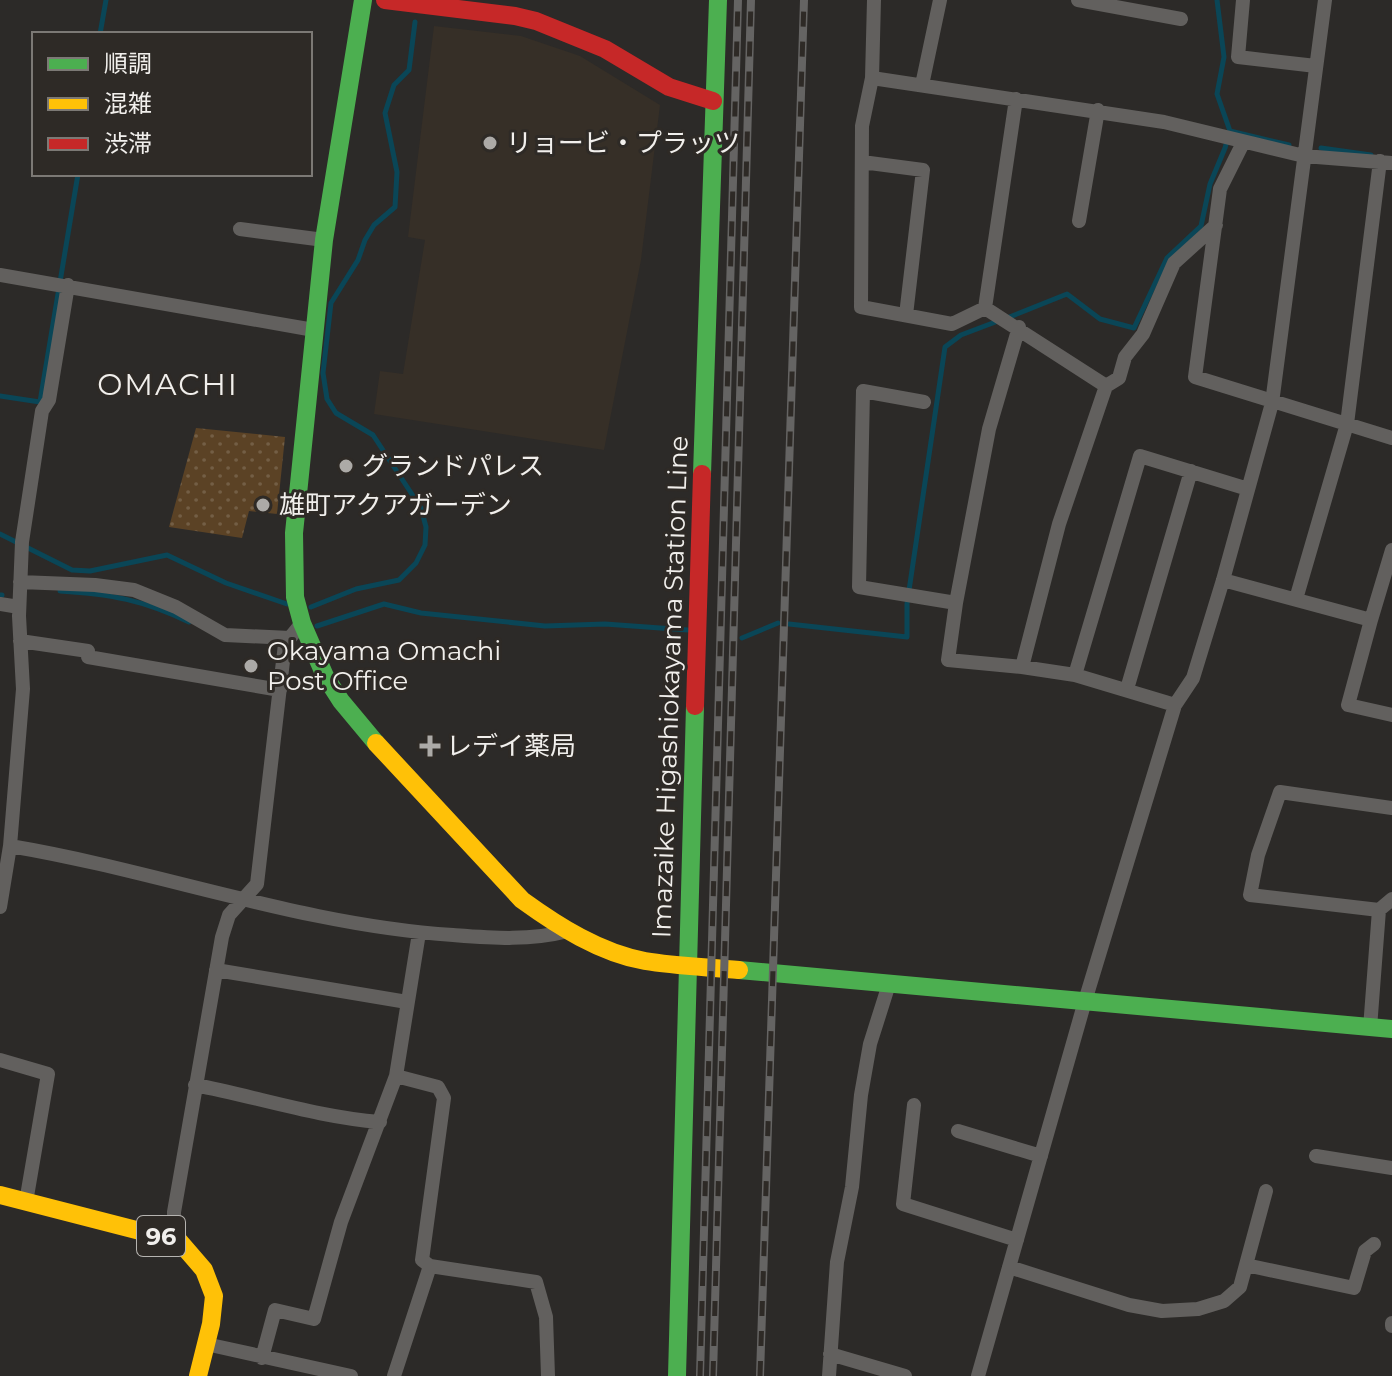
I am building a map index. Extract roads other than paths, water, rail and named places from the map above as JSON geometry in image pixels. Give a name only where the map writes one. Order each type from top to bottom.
[{"type":"street","points":[[363,0],[324,240],[314,330],[294,533],[296,631],[341,701],[393,763],[522,900],[568,931],[622,955],[644,961],[1392,1029]]},
{"type":"street","points":[[385,0],[536,21],[605,49],[669,87],[713,101]]},
{"type":"street","name":"Imazaike Higashiokayama Station Line","points":[[677,1376],[718,0]]},
{"type":"street","points":[[874,0],[872,78],[862,126],[861,307],[952,324],[985,308]]},
{"type":"street","points":[[922,85],[940,0]]},
{"type":"street","points":[[1078,0],[1181,19]]},
{"type":"street","points":[[1243,0],[1238,57],[1316,66]]},
{"type":"street","points":[[978,1376],[1085,1001],[1175,705],[1193,678],[1272,403],[1325,0]]},
{"type":"street","points":[[872,78],[1098,110],[1164,122],[1304,156],[1386,162],[1347,424],[1296,599]]},
{"type":"street","points":[[985,308],[1016,99]]},
{"type":"street","points":[[1079,221],[1098,110]]},
{"type":"street","points":[[1233,140],[1220,189],[1195,377],[1392,438]]},
{"type":"street","points":[[862,162],[923,170],[906,315]]},
{"type":"street","points":[[1022,667],[1059,524],[1106,386],[1119,378],[1125,357],[1143,334],[1174,263],[1216,225]]},
{"type":"street","points":[[240,229],[324,240]]},
{"type":"street","points":[[0,275],[314,330]]},
{"type":"street","points":[[0,907],[10,846],[23,689],[19,607],[22,544],[42,411],[49,400],[63,285]]},
{"type":"street","points":[[985,308],[1106,386]]},
{"type":"street","points":[[1009,322],[948,660],[1075,675],[1175,705]]},
{"type":"street","points":[[924,402],[863,391],[859,587],[956,603]]},
{"type":"street","points":[[1075,675],[1140,456],[1248,489]]},
{"type":"street","points":[[1127,689],[1191,471]]},
{"type":"street","points":[[1392,550],[1348,705],[1392,715]]},
{"type":"street","points":[[1223,580],[1371,620]]},
{"type":"street","points":[[20,582],[134,590],[176,607],[225,635],[296,631]]},
{"type":"street","points":[[0,604],[19,607]]},
{"type":"street","points":[[179,1241],[174,1228],[174,1212],[216,970],[229,915],[257,884],[285,644],[296,631]]},
{"type":"street","points":[[20,641],[88,651],[88,657],[280,690]]},
{"type":"street","points":[[1379,910],[1250,895],[1258,855],[1280,792],[1392,808]]},
{"type":"street","points":[[10,846],[80,859],[350,924],[419,933],[514,939],[541,938],[568,931]]},
{"type":"street","points":[[1370,1028],[1379,910],[1392,899]]},
{"type":"street","points":[[262,1358],[275,1310],[314,1319],[341,1222],[396,1076],[419,933]]},
{"type":"street","points":[[216,970],[407,1002]]},
{"type":"street","points":[[829,1376],[837,1262],[852,1187],[861,1095],[870,1044],[889,984]]},
{"type":"street","points":[[0,1060],[48,1074],[26,1202]]},
{"type":"street","points":[[396,1076],[438,1087],[444,1098],[422,1260],[430,1266],[536,1282],[546,1317],[548,1376]]},
{"type":"street","points":[[195,1085],[251,1096],[296,1110],[380,1122]]},
{"type":"street","points":[[914,1105],[903,1204],[1017,1240]]},
{"type":"street","points":[[958,1131],[1041,1156]]},
{"type":"street","points":[[1316,1156],[1392,1168]]},
{"type":"street","points":[[1009,1267],[1129,1305],[1162,1311],[1198,1309],[1224,1301],[1240,1287],[1266,1191]]},
{"type":"street","name":"96","points":[[0,1195],[179,1241],[204,1270],[214,1296],[198,1376]]},
{"type":"street","points":[[1246,1265],[1354,1288],[1365,1251],[1374,1244]]},
{"type":"street","points":[[394,1376],[430,1266]]},
{"type":"street","points":[[206,1344],[351,1376]]},
{"type":"street","points":[[830,1354],[905,1376]]},
{"type":"waterway","points":[[100,32],[106,0]]},
{"type":"waterway","points":[[1007,318],[1067,294],[1100,319],[1134,328],[1167,258],[1201,226],[1210,184],[1230,131],[1217,94],[1224,57],[1217,0]]},
{"type":"waterway","points":[[311,607],[356,589],[399,580],[416,563],[425,545],[426,527],[421,508],[373,435],[336,413],[327,399],[323,373],[331,303],[358,260],[374,225],[395,207],[397,172],[385,113],[394,85],[409,70],[415,22]]},
{"type":"waterway","points":[[1230,131],[1289,145]]},
{"type":"waterway","points":[[1321,148],[1371,155]]},
{"type":"waterway","points":[[0,396],[40,402],[78,176]]},
{"type":"waterway","points":[[789,624],[907,637],[907,604],[945,347],[961,335],[998,321]]},
{"type":"waterway","points":[[0,534],[72,570],[90,571],[167,555],[226,583],[287,604]]},
{"type":"waterway","points":[[60,591],[126,599],[189,622]]},
{"type":"waterway","points":[[317,626],[384,604],[421,613],[545,626],[605,624],[688,630]]},
{"type":"waterway","points":[[742,638],[778,623]]},
{"type":"railway","points":[[700,1376],[738,0]]},
{"type":"railway","points":[[713,1376],[751,0]]},
{"type":"railway","points":[[760,1376],[804,0]]},
{"type":"place","name":"リョービ・プラッツ","points":[[490,143]]},
{"type":"place","name":"グランドパレス","points":[[346,466]]},
{"type":"place","name":"雄町アクアガーデン","points":[[263,505]]},
{"type":"place","name":"Okayama Omachi Post Office","points":[[251,666]]},
{"type":"place","name":"レデイ薬局","points":[[430,746]]},
{"type":"district","name":"OMACHI","points":[[168,384]]}]
